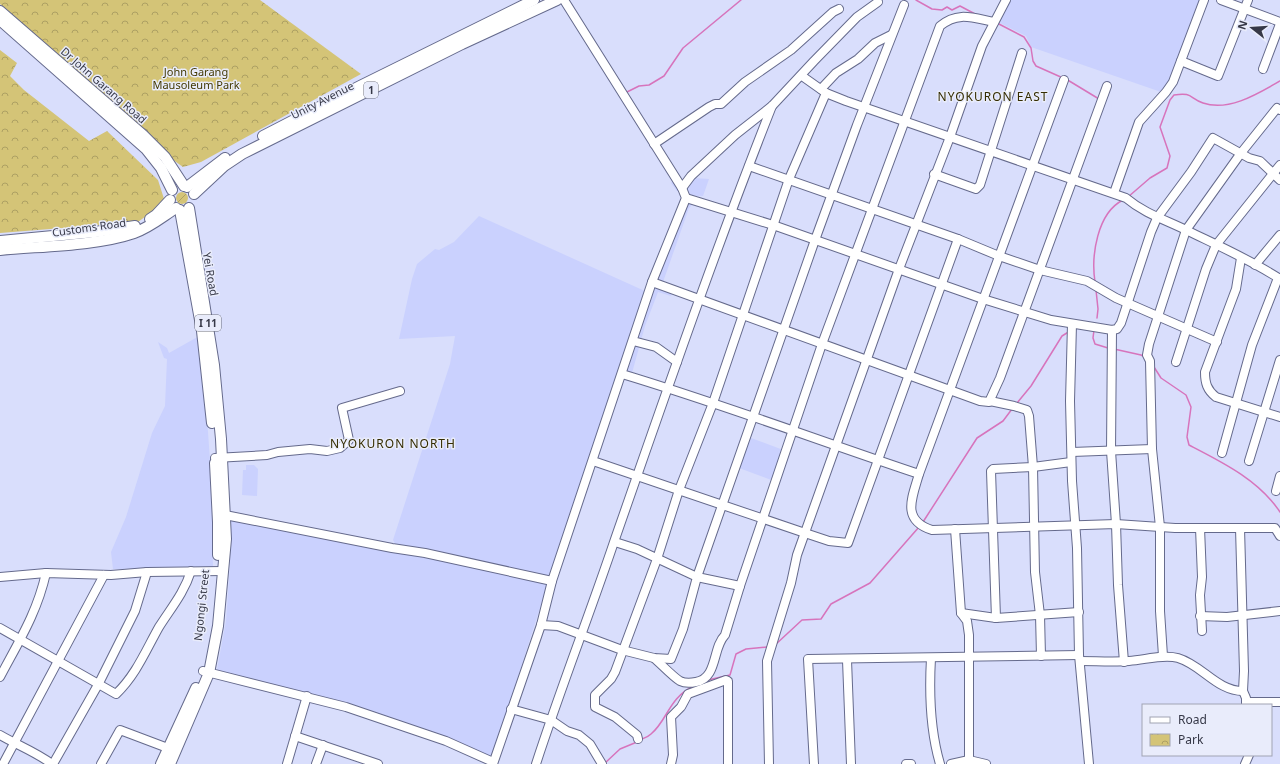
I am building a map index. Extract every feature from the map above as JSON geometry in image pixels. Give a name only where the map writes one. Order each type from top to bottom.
[{"type":"main road","name":"Unity Avenue","points":[[188,189],[226,157],[254,141],[518,4],[534,0]]},
{"type":"main road","name":"Unity Avenue","points":[[188,189],[242,154],[462,44],[557,0]]},
{"type":"main road","name":"Dr John Garang Road","points":[[0,11],[143,135],[165,157],[188,189]]},
{"type":"main road","name":"Dr John Garang Road","points":[[0,20],[146,149],[161,168],[172,190]]},
{"type":"main road","name":"1","points":[[172,190],[178,186],[188,189],[193,202],[179,206]]},
{"type":"main road","points":[[172,190],[179,206]]},
{"type":"main road","name":"Customs Road","points":[[0,241],[127,228],[143,223],[156,215],[179,206]]},
{"type":"main road","name":"Customs Road","points":[[0,250],[104,240],[127,235],[149,226],[179,206]]},
{"type":"main road","name":"Yei Road","points":[[179,206],[184,241],[202,331],[217,439]]},
{"type":"main road","name":"Ngongi Street","points":[[161,764],[172,750],[206,672],[220,571],[221,516],[217,439]]},
{"type":"main road","name":"Ngongi Street","points":[[170,764],[172,750]]},
{"type":"street","points":[[206,672],[307,696],[346,707],[446,741],[493,763],[542,625],[552,581],[652,282],[686,198],[682,188],[564,0]]},
{"type":"street","points":[[769,764],[768,661],[797,555],[899,269],[934,174],[950,137],[982,46],[1006,0]]},
{"type":"street","points":[[1114,194],[1139,122],[1173,82],[1204,0]]},
{"type":"street","points":[[1221,0],[1280,23],[1263,69]]},
{"type":"street","points":[[1181,61],[1218,76],[1248,0]]},
{"type":"street","points":[[682,188],[691,176],[735,135],[772,106],[857,17],[878,2]]},
{"type":"street","points":[[542,625],[558,626],[622,650],[654,658],[667,660],[673,656],[684,628],[698,577],[722,504],[738,462],[783,329],[864,107],[904,5]]},
{"type":"street","points":[[654,144],[709,107],[715,104],[721,104],[745,82],[785,54],[833,12],[839,9]]},
{"type":"street","points":[[654,658],[680,681],[691,683],[706,678],[710,672],[720,640],[725,634],[822,344],[940,26],[955,16],[995,20]]},
{"type":"street","points":[[638,739],[637,736],[622,722],[595,707],[595,695],[616,672],[622,650],[657,559],[679,490],[713,403],[789,180],[823,91],[836,73],[858,59],[875,42],[891,35]]},
{"type":"street","points":[[934,174],[976,189],[983,180],[1022,53]]},
{"type":"street","points":[[802,76],[823,91],[864,107],[1126,198],[1157,218],[1186,230],[1279,279],[1252,345],[1233,418],[1222,452]]},
{"type":"street","points":[[1064,80],[919,474],[911,509],[913,518],[920,525],[932,530],[1075,524],[1116,524],[1160,527],[1275,528],[1280,536]]},
{"type":"street","points":[[990,401],[1040,270],[1107,86]]},
{"type":"street","points":[[536,764],[636,475],[772,106]]},
{"type":"street","points":[[1163,656],[1160,611],[1160,527],[1152,450],[1150,361],[1147,355],[1186,230],[1241,153],[1277,108],[1280,110]]},
{"type":"street","points":[[686,198],[773,225],[942,283],[983,299],[1051,320],[1112,330],[1120,326],[1157,218],[1191,172],[1213,138],[1260,161],[1280,180]]},
{"type":"street","points":[[1176,362],[1206,269],[1216,245],[1280,165]]},
{"type":"street","points":[[749,166],[958,239],[999,256],[1040,270],[1087,281],[1128,304],[1218,342]]},
{"type":"street","points":[[1254,265],[1280,235]]},
{"type":"street","points":[[593,461],[805,533],[829,540],[848,543],[958,239]]},
{"type":"street","points":[[1241,258],[1236,289],[1206,372],[1207,386],[1216,397],[1280,417]]},
{"type":"street","points":[[652,282],[980,401],[987,403],[990,401],[1027,410],[1029,416],[1034,467],[1035,572],[1040,615],[1041,656]]},
{"type":"street","points":[[1072,324],[1070,401],[1071,462],[1080,658],[1089,764]]},
{"type":"street","points":[[1112,330],[1111,451],[1118,585],[1124,662]]},
{"type":"street","points":[[633,341],[656,347],[677,362]]},
{"type":"street","points":[[1249,461],[1280,360]]},
{"type":"street","points":[[622,374],[713,403],[792,432],[919,474]]},
{"type":"street","points":[[218,457],[267,455],[278,452],[310,449],[327,451],[340,448],[349,440],[342,408],[400,391]]},
{"type":"street","points":[[1072,452],[1152,450]]},
{"type":"street","points":[[996,618],[991,469],[1034,467],[1071,462]]},
{"type":"street","points":[[1276,492],[1280,476]]},
{"type":"street","points":[[221,516],[425,553],[552,581]]},
{"type":"street","points":[[1200,528],[1202,577],[1200,616],[1202,631]]},
{"type":"street","points":[[1240,528],[1241,616],[1244,671],[1243,691],[1246,704],[1280,702]]},
{"type":"street","points":[[954,529],[961,613],[967,621],[969,658],[969,762]]},
{"type":"street","points":[[614,542],[637,549],[698,577],[740,586]]},
{"type":"street","points":[[0,628],[116,694],[124,687],[137,668],[160,626],[178,600],[191,571]]},
{"type":"street","points":[[0,577],[46,573],[104,575],[147,572],[220,571]]},
{"type":"street","points":[[0,735],[15,744],[34,751],[53,764],[99,683],[135,610],[147,572]]},
{"type":"street","points":[[0,677],[38,603],[46,573]]},
{"type":"street","points":[[3,764],[104,575]]},
{"type":"street","points":[[1200,616],[1241,616],[1280,611]]},
{"type":"street","points":[[961,613],[996,618],[1079,612]]},
{"type":"street","points":[[814,764],[808,659],[847,660],[898,657],[969,658],[1041,656],[1124,662],[1163,656],[1178,658],[1194,666],[1217,683],[1243,691]]},
{"type":"street","points":[[931,658],[930,692],[935,748],[940,764]]},
{"type":"street","points":[[847,660],[851,764]]},
{"type":"street","points":[[671,764],[673,738],[671,717],[681,707],[688,694],[726,680],[728,681],[728,764]]},
{"type":"street","points":[[287,764],[307,696]]},
{"type":"street","points":[[511,709],[551,720],[567,731],[579,734],[590,744],[602,764]]},
{"type":"street","points":[[101,764],[120,730],[172,750]]},
{"type":"street","points":[[295,736],[323,745],[359,761],[378,764]]},
{"type":"street","points":[[316,764],[323,745]]},
{"type":"street","points":[[951,764],[969,762],[986,764]]},
{"type":"street","points":[[906,764],[911,764]]},
{"type":"shaded area","points":[[1007,0],[1202,0],[1172,79],[1161,92],[1031,47],[1026,36],[998,22]]},
{"type":"shaded area","points":[[677,175],[683,183],[694,178],[709,179],[703,196],[677,191],[671,183]]},
{"type":"shaded area","points":[[687,204],[693,204],[689,208],[662,285],[654,282]]},
{"type":"shaded area","points":[[479,216],[647,292],[550,576],[545,579],[396,545],[393,540],[450,364],[455,336],[399,339],[412,279],[417,264],[435,249],[439,250],[454,242]]},
{"type":"shaded area","points":[[654,287],[672,293],[671,296],[658,292],[645,326],[632,373],[628,371],[629,359]]},
{"type":"shaded area","points":[[201,335],[211,474],[213,568],[113,569],[111,552],[126,517],[152,433],[165,406],[167,359],[164,358],[158,342],[167,348],[169,353]]},
{"type":"shaded area","points":[[751,438],[786,451],[774,481],[739,468]]},
{"type":"shaded area","points":[[246,465],[254,465],[258,469],[257,496],[242,495],[243,470],[246,470]]},
{"type":"shaded area","points":[[228,518],[548,583],[492,758],[357,706],[290,689],[216,675],[226,621],[230,565]]},
{"type":"green space","name":"John Garang Mausoleum Park","points":[[0,0],[260,0],[361,74],[201,162],[183,167],[169,157],[0,4]]},
{"type":"green space","points":[[0,50],[17,63],[10,76],[24,90],[89,141],[107,131],[158,180],[165,202],[138,222],[0,233]]},
{"type":"green space","points":[[184,192],[187,193],[187,203],[180,204],[177,203],[176,196],[177,193]]},
{"type":"waterway","points":[[627,92],[639,86],[649,85],[664,76],[683,48],[741,0]]},
{"type":"waterway","points":[[916,0],[932,9],[942,10],[947,7],[952,10],[960,6],[977,15]]},
{"type":"waterway","points":[[997,23],[1024,37],[1031,48],[1033,61],[1036,66],[1063,78]]},
{"type":"waterway","points":[[1066,79],[1099,99]]},
{"type":"waterway","points":[[1128,197],[1150,178],[1167,168],[1170,156],[1160,127],[1170,100],[1174,95],[1185,94],[1203,103],[1223,105],[1253,96],[1280,81]]},
{"type":"waterway","points":[[1095,282],[1094,260],[1098,236],[1107,215],[1114,206],[1123,200]]},
{"type":"waterway","points":[[1096,290],[1098,309],[1097,318]]},
{"type":"waterway","points":[[1094,330],[1093,338],[1095,344],[1108,348]]},
{"type":"waterway","points":[[1017,403],[1031,386],[1062,336],[1070,331]]},
{"type":"waterway","points":[[1114,349],[1145,357]]},
{"type":"waterway","points":[[1154,367],[1161,378],[1186,395],[1191,407],[1187,437],[1189,445],[1227,465],[1251,481],[1262,490],[1280,512]]},
{"type":"waterway","points":[[923,522],[977,438],[1003,421],[1012,409]]},
{"type":"waterway","points":[[775,645],[802,620],[821,619],[831,604],[870,583],[919,527]]},
{"type":"waterway","points":[[708,680],[730,675],[736,654],[746,649],[767,647]]},
{"type":"waterway","points":[[640,740],[649,736],[657,728],[673,703],[685,691],[694,686]]},
{"type":"waterway","points":[[605,763],[620,749],[637,742]]},
{"type":"district","name":"NYOKURON EAST","points":[[993,96]]},
{"type":"district","name":"NYOKURON NORTH","points":[[393,443]]}]
